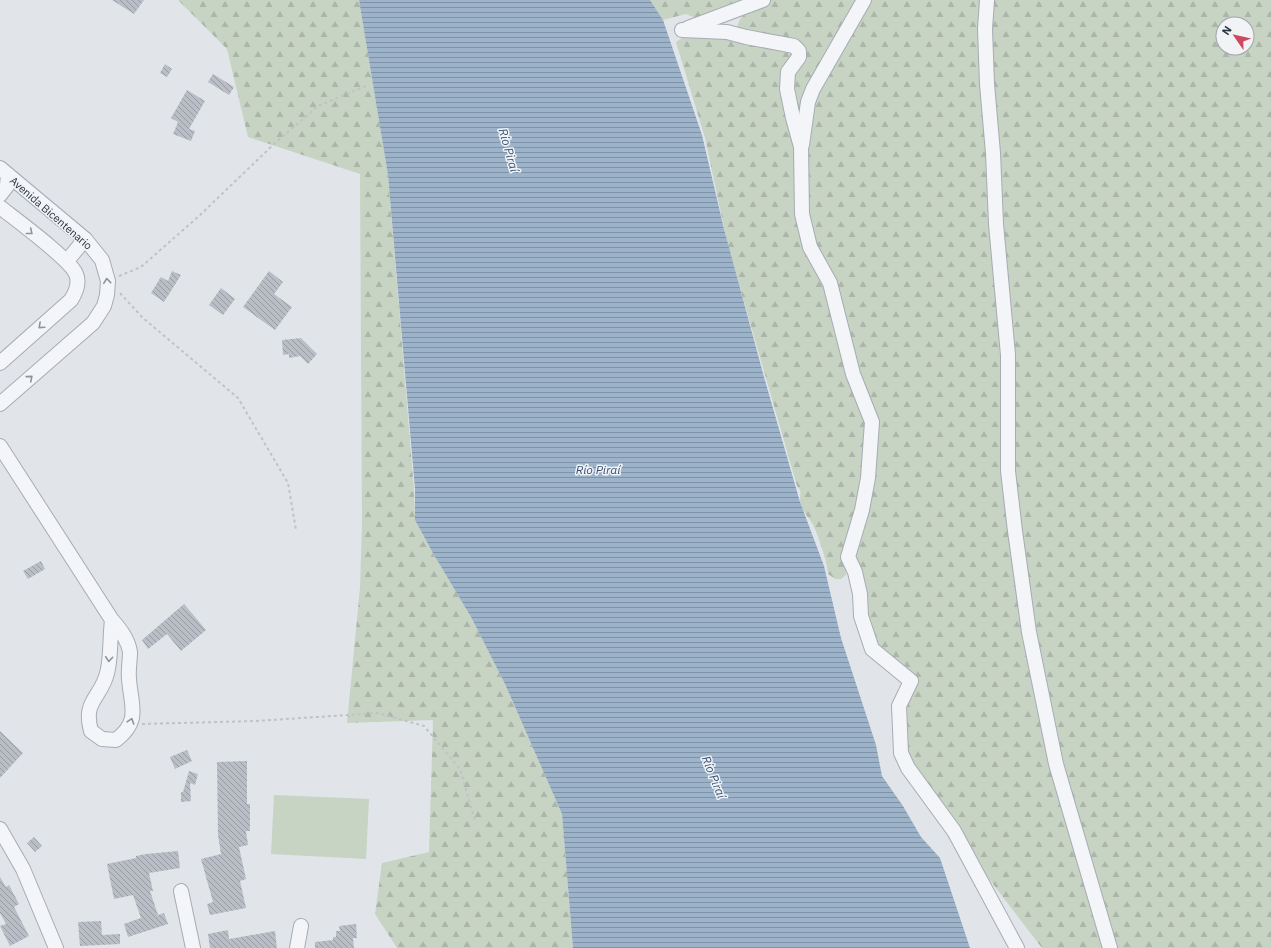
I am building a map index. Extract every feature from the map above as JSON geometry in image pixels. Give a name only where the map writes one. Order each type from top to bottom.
[{"type":"street","points":[[763,0],[682,30],[727,32],[794,46],[799,51],[799,57],[788,72],[787,89],[792,118],[801,148]]},
{"type":"street","points":[[864,0],[813,89],[808,102],[801,148],[802,214],[810,248],[830,283],[853,374],[872,422],[866,486],[862,510],[848,557],[855,572],[860,594],[861,616],[872,649],[910,681],[900,706],[901,753],[908,768],[954,831],[1017,948]]},
{"type":"street","points":[[987,0],[985,29],[987,84],[993,153],[996,224],[1008,355],[1006,400],[1008,471],[1015,531],[1029,632],[1056,764],[1110,948]]},
{"type":"street","points":[[0,195],[7,186],[4,171]]},
{"type":"street","name":"Avenida Bicentenario","points":[[0,404],[93,323],[108,295],[108,281],[102,260],[85,239],[4,171]]},
{"type":"street","points":[[0,207],[66,261],[76,273],[77,284],[76,292],[71,300],[0,363]]},
{"type":"street","points":[[66,261],[85,239]]},
{"type":"street","points":[[0,446],[112,620],[124,635],[130,651],[129,679],[133,714],[131,724],[126,732],[116,740],[102,739],[91,731],[87,718],[92,701],[103,687],[108,670],[112,620]]},
{"type":"street","points":[[0,828],[23,869],[56,948]]},
{"type":"street","points":[[181,891],[193,948]]},
{"type":"street","points":[[297,948],[301,926]]},
{"type":"path","points":[[296,530],[288,482],[238,398],[143,318],[108,281],[141,267],[199,216],[274,144],[318,106],[366,86]]},
{"type":"path","points":[[131,724],[256,721],[378,713],[424,726],[460,769],[475,822]]},
{"type":"green space","points":[[178,0],[359,0],[388,175],[414,489],[415,520],[471,617],[505,684],[562,814],[573,948],[397,948],[375,914],[382,863],[429,852],[433,720],[347,723],[360,588],[362,523],[360,174],[248,137],[227,49]]},
{"type":"green space","points":[[650,0],[741,0],[698,19],[686,14],[663,20]]},
{"type":"green space","points":[[769,0],[861,0],[802,131],[788,87],[801,55],[737,29],[738,23],[745,14]]},
{"type":"green space","points":[[866,0],[984,0],[1023,601],[1107,948],[1042,948],[969,853],[904,752],[903,707],[914,684],[876,648],[851,558],[875,438],[806,223],[809,108]]},
{"type":"green space","points":[[989,0],[1271,0],[1271,948],[1114,948],[1050,718],[1017,523],[1008,315]]},
{"type":"green space","points":[[691,32],[794,47],[788,71],[798,170],[818,269],[869,422],[864,480],[846,561],[846,575],[841,579],[835,579],[828,574],[828,569],[817,533],[801,505],[800,490],[797,486],[728,246],[705,138],[676,42]]},
{"type":"green space","points":[[274,795],[369,799],[366,859],[271,854]]},
{"type":"water","name":"Río Piraí","points":[[359,0],[650,0],[663,20],[702,135],[724,229],[764,377],[800,502],[824,566],[841,638],[876,745],[882,776],[903,806],[921,837],[940,858],[970,948],[573,948],[562,814],[505,684],[471,617],[415,520],[415,489],[388,175]]},
{"type":"building","points":[[112,0],[144,0],[134,14]]},
{"type":"building","points":[[165,64],[172,69],[167,77],[160,73]]},
{"type":"building","points":[[213,74],[234,87],[229,95],[208,82]]},
{"type":"building","points":[[187,90],[205,101],[189,129],[195,131],[191,141],[173,134],[178,122],[171,118]]},
{"type":"building","points":[[172,271],[181,275],[164,302],[151,293],[161,277],[168,281]]},
{"type":"building","points":[[269,271],[283,282],[274,294],[292,307],[275,330],[243,307]]},
{"type":"building","points":[[221,288],[235,299],[223,315],[209,305]]},
{"type":"building","points":[[301,338],[317,354],[308,364],[300,356],[289,358],[289,354],[283,355],[282,340]]},
{"type":"building","points":[[41,561],[45,569],[28,579],[23,571]]},
{"type":"building","points":[[184,604],[206,630],[181,651],[167,634],[148,649],[142,640]]},
{"type":"building","points":[[0,731],[23,753],[0,778]]},
{"type":"building","points":[[187,750],[192,761],[175,769],[170,757]]},
{"type":"building","points":[[247,761],[247,804],[250,804],[250,831],[246,831],[248,845],[239,847],[246,879],[240,881],[246,908],[210,915],[207,904],[213,902],[201,859],[221,854],[218,835],[217,762]]},
{"type":"building","points":[[189,771],[198,774],[195,785],[190,783],[191,801],[181,802],[181,792],[183,792]]},
{"type":"building","points":[[34,837],[42,846],[35,852],[27,843]]},
{"type":"building","points":[[178,851],[180,868],[149,873],[153,891],[150,891],[158,915],[164,913],[168,924],[128,937],[124,924],[141,918],[133,895],[114,899],[107,864],[136,858],[136,856],[146,854]]},
{"type":"building","points":[[0,877],[6,887],[9,885],[19,904],[14,907],[29,936],[10,946],[0,926],[6,924],[0,913]]},
{"type":"building","points":[[101,921],[102,935],[120,934],[120,944],[80,946],[78,922]]},
{"type":"building","points":[[356,924],[357,938],[353,938],[354,948],[315,948],[315,942],[333,940],[333,937],[336,937],[336,931],[340,931],[339,926]]},
{"type":"building","points":[[228,930],[229,939],[275,931],[277,948],[210,948],[208,934]]}]
